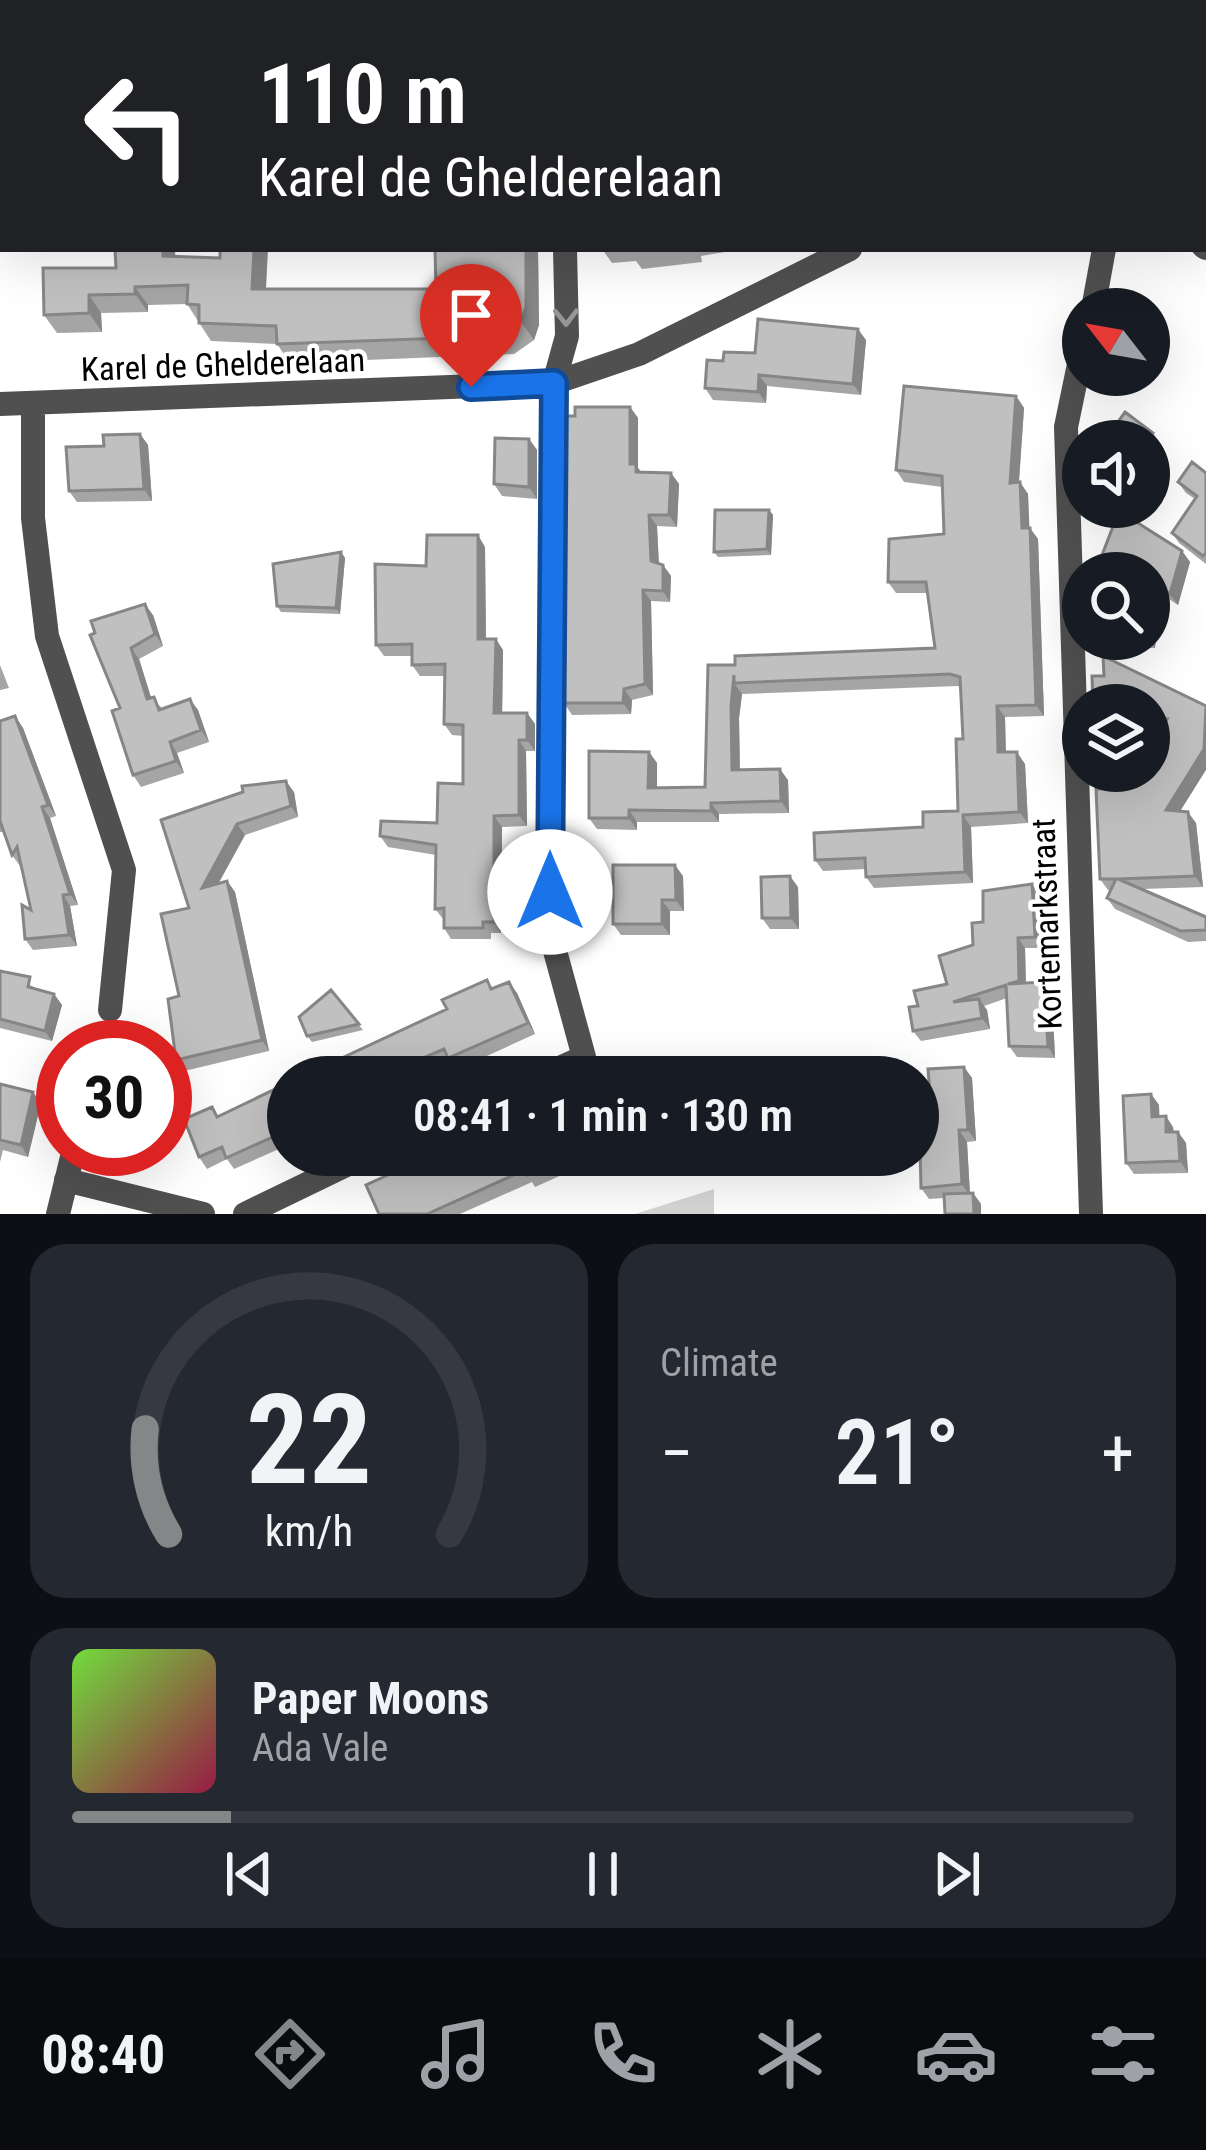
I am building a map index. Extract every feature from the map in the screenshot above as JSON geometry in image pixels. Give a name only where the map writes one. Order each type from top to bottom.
[{"type":"street","points":[[565,252],[567,336],[554,383],[552,940],[584,1056]]},
{"type":"street","name":"Karel de Ghelderelaan","points":[[0,404],[554,383],[639,354],[844,252]]},
{"type":"street","points":[[1097,288],[1103,252]]},
{"type":"street","name":"Kortemarkstraat","points":[[1072,396],[1066,427],[1091,1214]]},
{"type":"street","points":[[33,404],[33,518],[46,636],[124,870],[110,1010]]},
{"type":"street","points":[[58,1214],[67,1176]]},
{"type":"street","points":[[245,1214],[324,1176]]},
{"type":"street","points":[[66,1180],[203,1214]]},
{"type":"shaded area","points":[[714,1189],[714,1214],[635,1214]]},
{"type":"building","points":[[115,252],[220,258],[220,252],[254,252],[252,289],[436,289],[435,252],[526,252],[526,307],[521,322],[501,336],[277,344],[276,326],[199,323],[199,305],[187,304],[188,285],[135,287],[135,294],[89,295],[89,313],[44,315],[43,268],[116,268]]},
{"type":"building","points":[[758,319],[858,329],[853,384],[759,375],[758,392],[705,388],[707,360],[723,361],[724,352],[755,353]]},
{"type":"building","points":[[904,386],[1016,396],[1010,483],[1020,482],[1022,528],[1030,528],[1036,705],[997,706],[998,752],[1017,752],[1019,812],[963,815],[965,872],[866,877],[865,858],[815,860],[814,833],[923,827],[923,812],[958,811],[956,739],[963,739],[960,677],[734,683],[734,675],[732,770],[780,769],[781,801],[711,803],[711,811],[629,810],[629,818],[589,818],[589,751],[649,752],[648,788],[705,787],[708,665],[735,665],[735,656],[935,648],[926,582],[888,582],[889,539],[944,534],[942,476],[896,470]]},
{"type":"building","points":[[575,407],[630,407],[630,464],[636,464],[636,472],[671,473],[669,515],[649,515],[651,561],[663,565],[663,591],[643,590],[645,684],[624,689],[623,703],[564,703],[566,416],[575,416]]},
{"type":"building","points":[[140,434],[144,489],[69,491],[66,447],[104,446],[103,435]]},
{"type":"building","points":[[495,438],[529,439],[529,487],[494,484]]},
{"type":"building","points":[[1192,462],[1206,473],[1203,556],[1172,533],[1197,496],[1178,482]]},
{"type":"building","points":[[715,510],[769,510],[767,549],[714,552]]},
{"type":"building","points":[[1112,528],[1146,528],[1182,551],[1170,594],[1170,552],[1103,552]]},
{"type":"building","points":[[427,535],[478,535],[478,639],[496,639],[494,713],[527,713],[527,740],[519,740],[519,815],[494,816],[494,922],[483,922],[483,928],[444,928],[444,908],[435,909],[436,845],[380,836],[381,821],[437,823],[438,783],[463,784],[463,725],[444,724],[445,664],[412,665],[412,644],[376,645],[375,564],[426,566]]},
{"type":"building","points":[[341,552],[336,608],[277,606],[273,564]]},
{"type":"building","points":[[145,604],[155,634],[131,648],[147,699],[154,697],[159,710],[190,699],[201,730],[170,742],[176,761],[133,775],[112,711],[120,708],[90,635],[95,633],[91,621]]},
{"type":"building","points":[[1103,660],[1111,660],[1161,684],[1092,684],[1092,676],[1104,676]]},
{"type":"building","points":[[1170,689],[1206,706],[1204,749],[1166,810],[1188,812],[1195,876],[1118,879],[1206,917],[1206,930],[1181,931],[1107,898],[1116,879],[1100,879],[1096,792],[1170,792]]},
{"type":"building","points":[[15,716],[48,805],[42,807],[70,894],[63,895],[69,935],[25,939],[22,905],[31,910],[17,847],[12,855],[0,821],[0,721]]},
{"type":"building","points":[[286,781],[291,806],[237,824],[202,888],[227,881],[262,1040],[192,1056],[192,1020],[171,1020],[168,999],[179,996],[161,914],[189,908],[161,820],[243,792],[242,786]]},
{"type":"building","points":[[613,865],[675,865],[676,900],[662,900],[662,924],[613,924]]},
{"type":"building","points":[[790,876],[791,918],[762,918],[761,877]]},
{"type":"building","points":[[1032,884],[1035,937],[1018,938],[1019,981],[1008,984],[1044,982],[1048,1047],[1009,1046],[1006,985],[953,1002],[979,999],[982,1018],[913,1031],[909,1007],[918,1006],[914,991],[947,984],[939,956],[973,945],[972,923],[983,922],[983,891]]},
{"type":"building","points":[[0,971],[30,977],[28,987],[54,994],[48,1020],[36,1020],[36,1029],[0,1019]]},
{"type":"building","points":[[487,980],[491,989],[509,982],[528,1023],[453,1056],[444,1049],[428,1056],[346,1056],[447,1009],[442,1000]]},
{"type":"building","points":[[331,990],[359,1024],[307,1036],[299,1017]]},
{"type":"building","points":[[964,1067],[968,1130],[959,1130],[962,1184],[921,1188],[921,1176],[939,1176],[939,1068]]},
{"type":"building","points":[[0,1084],[33,1092],[21,1145],[0,1140]]},
{"type":"building","points":[[267,1093],[267,1139],[226,1158],[222,1147],[199,1157],[192,1139],[192,1116],[212,1107],[217,1117]]},
{"type":"building","points":[[1151,1094],[1152,1117],[1166,1116],[1166,1132],[1178,1132],[1180,1161],[1126,1163],[1123,1096]]},
{"type":"building","points":[[386,1176],[512,1176],[427,1214],[379,1214],[366,1185]]},
{"type":"building","points":[[973,1193],[974,1214],[945,1214],[944,1194]]},
{"type":"route","points":[[471,387],[554,383],[550,892]]}]
